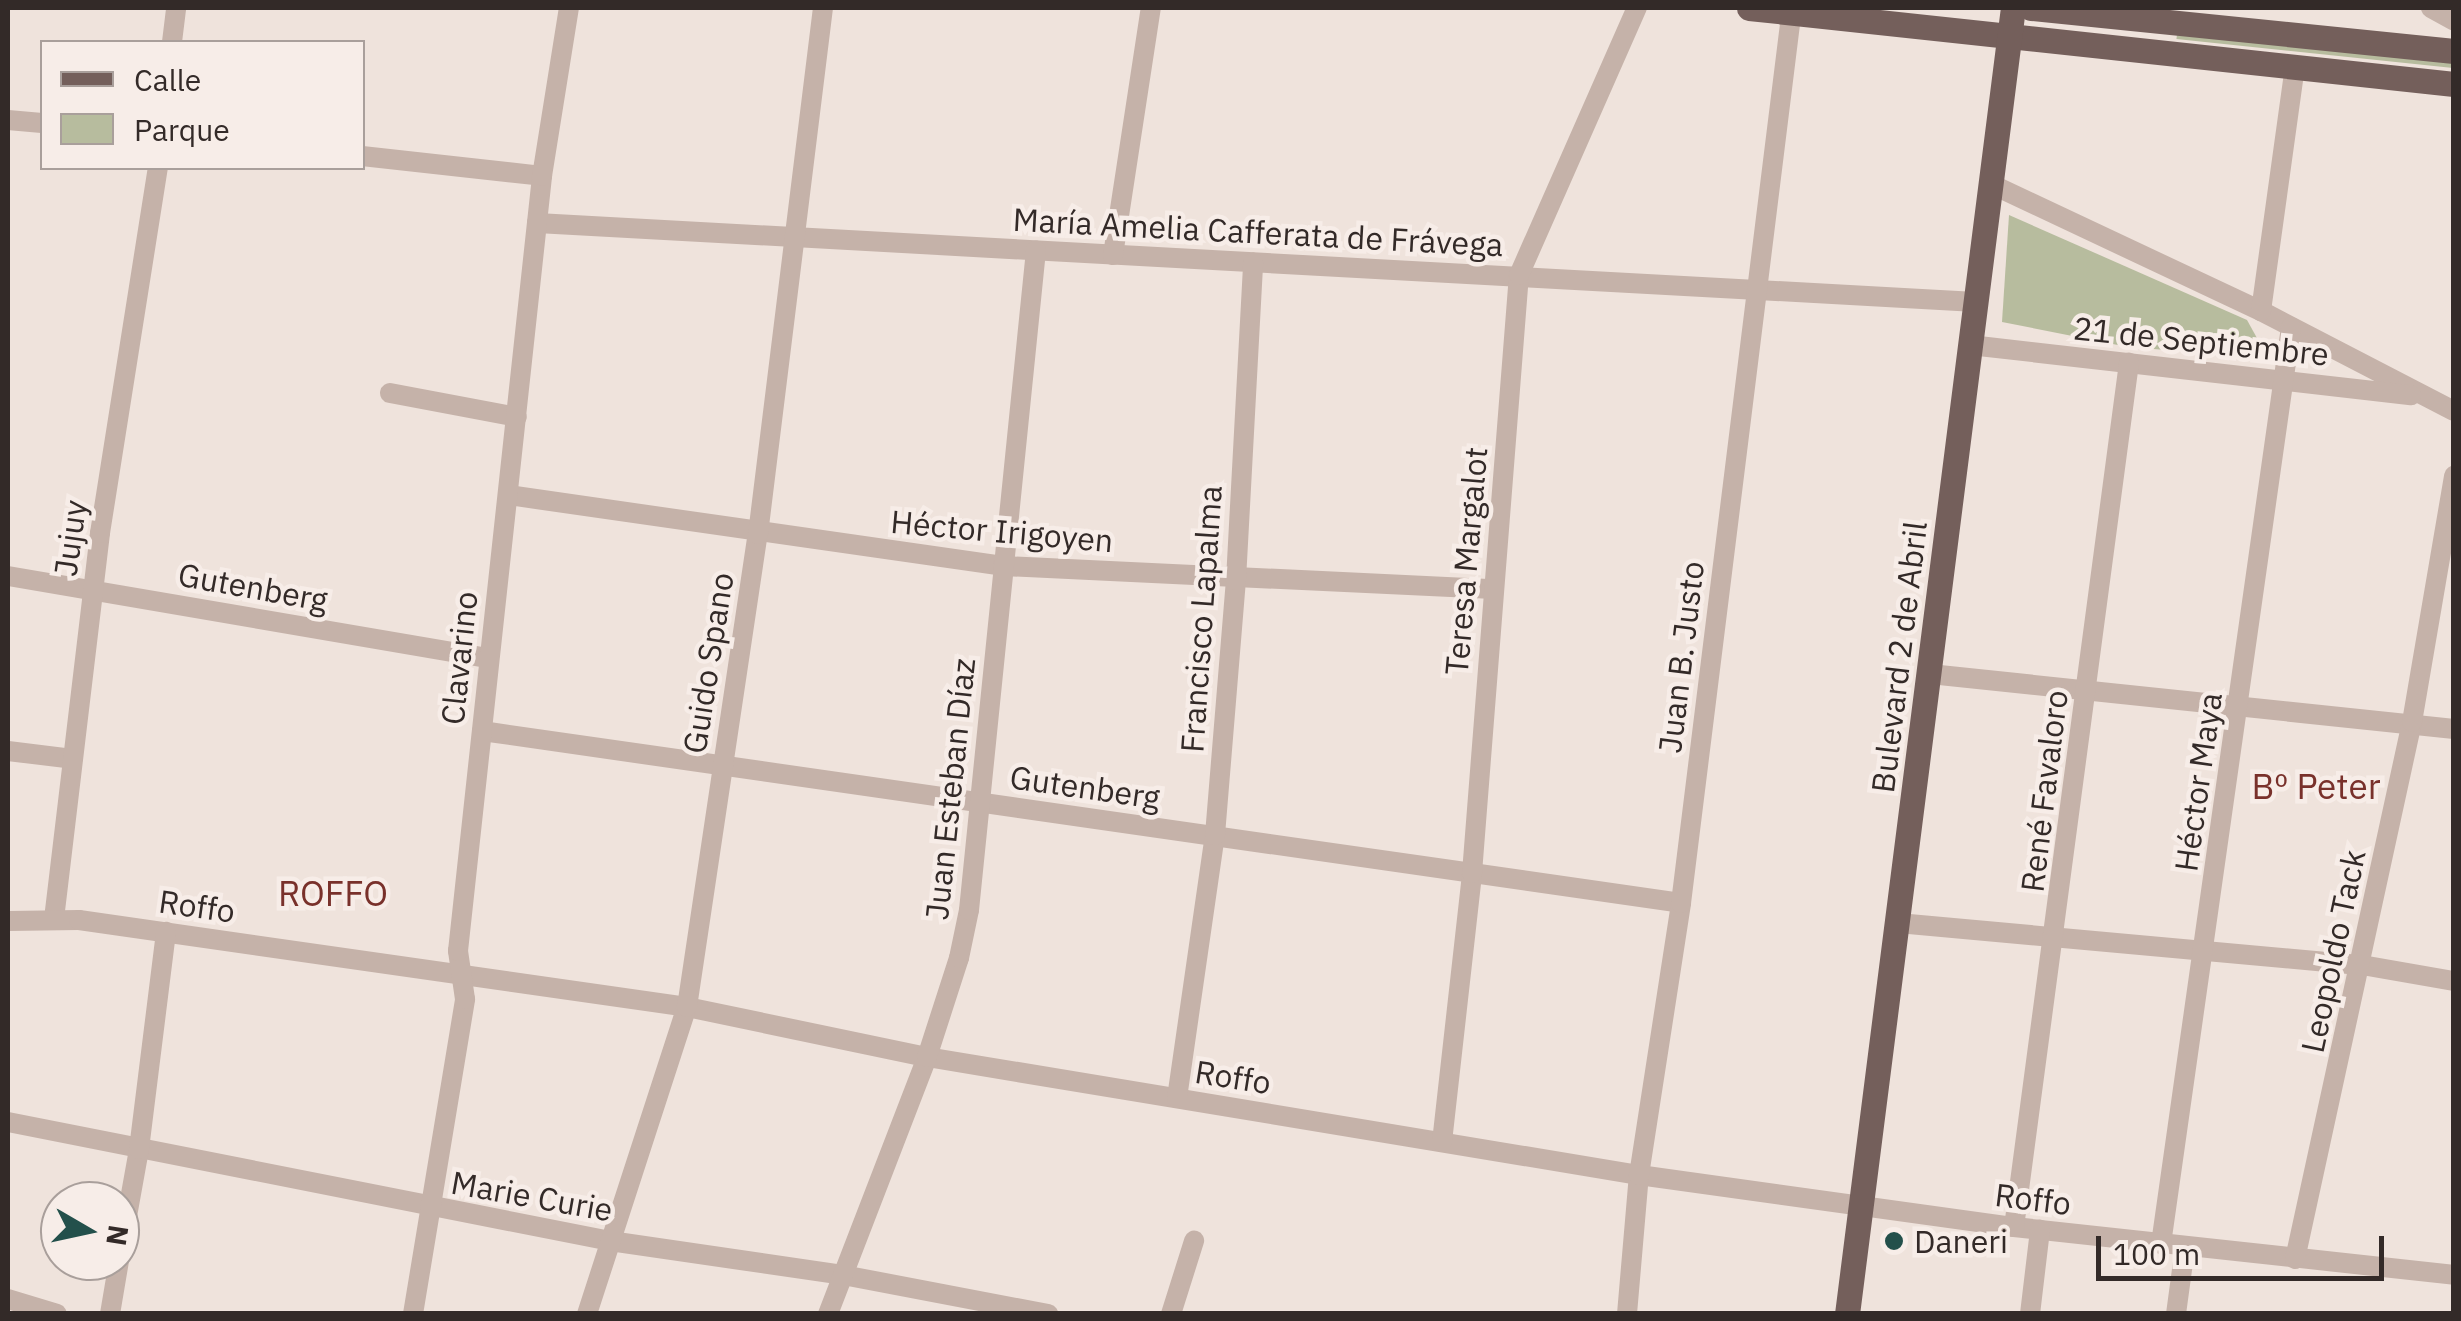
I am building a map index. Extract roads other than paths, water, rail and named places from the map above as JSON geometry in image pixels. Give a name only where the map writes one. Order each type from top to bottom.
[{"type":"main road","points":[[1749,8],[2454,84]]},
{"type":"main road","name":"Bulevard 2 de Abril","points":[[1847,1314],[2013,8]]},
{"type":"main road","points":[[2031,8],[2454,52]]},
{"type":"main road","points":[[2156,51],[2160,21]]},
{"type":"street","points":[[172,40],[176,8]]},
{"type":"street","name":"Clavarino","points":[[413,1314],[465,998],[458,951],[488,658],[542,176],[569,8]]},
{"type":"street","name":"Guido Spano","points":[[587,1314],[688,1007],[758,534],[824,8]]},
{"type":"street","points":[[1113,254],[1151,8]]},
{"type":"street","name":"Teresa Margalot","points":[[1442,1142],[1472,873],[1519,276],[1637,8]]},
{"type":"street","points":[[2430,8],[2454,21]]},
{"type":"street","name":"Juan B. Justo","points":[[1627,1314],[1638,1175],[1681,903],[1792,10]]},
{"type":"street","points":[[2261,310],[2295,67]]},
{"type":"street","points":[[8,120],[40,124]]},
{"type":"street","points":[[365,156],[542,176]]},
{"type":"street","name":"Jujuy","points":[[54,919],[93,590],[158,170]]},
{"type":"street","points":[[1991,184],[2261,310],[2454,411]]},
{"type":"street","name":"María Amelia Cafferata de Frávega","points":[[537,223],[1976,302]]},
{"type":"street","name":"Juan Esteban Díaz","points":[[828,1314],[927,1057],[959,958],[982,803],[1036,250]]},
{"type":"street","name":"Francisco Lapalma","points":[[1177,1098],[1215,835],[1236,580],[1253,262]]},
{"type":"street","name":"Héctor Maya","points":[[2162,1244],[2291,327]]},
{"type":"street","name":"21 de Septiembre","points":[[1970,345],[2425,396]]},
{"type":"street","name":"René Favaloro","points":[[2014,1227],[2129,363]]},
{"type":"street","points":[[390,393],[517,417]]},
{"type":"street","name":"Leopoldo Tack","points":[[2295,1260],[2412,722],[2454,476]]},
{"type":"street","name":"Héctor Irigoyen","points":[[508,495],[758,534],[1003,566],[1236,580],[1493,589]]},
{"type":"street","name":"Gutenberg","points":[[8,576],[488,658]]},
{"type":"street","points":[[1930,674],[2454,729]]},
{"type":"street","name":"Gutenberg","points":[[482,731],[1681,903]]},
{"type":"street","points":[[8,751],[73,759]]},
{"type":"street","name":"Roffo","points":[[9,924],[54,919],[166,932],[688,1007],[927,1057],[1638,1175],[2014,1227],[2450,1274]]},
{"type":"street","points":[[1898,923],[2362,965],[2454,982]]},
{"type":"street","points":[[133,1181],[166,932]]},
{"type":"street","name":"Marie Curie","points":[[8,1122],[610,1241],[843,1275],[1048,1314]]},
{"type":"street","points":[[2030,1314],[2040,1230]]},
{"type":"street","points":[[1170,1314],[1194,1241]]},
{"type":"street","points":[[2176,1314],[2185,1246]]},
{"type":"street","points":[[2450,1274],[2454,1252]]},
{"type":"street","points":[[110,1314],[116,1281]]},
{"type":"street","points":[[8,1299],[56,1314]]},
{"type":"place","name":"Daneri","points":[[1894,1241]]},
{"type":"district","name":"Bº Peter","points":[[2316,786]]},
{"type":"district","name":"ROFFO","points":[[333,893]]}]
